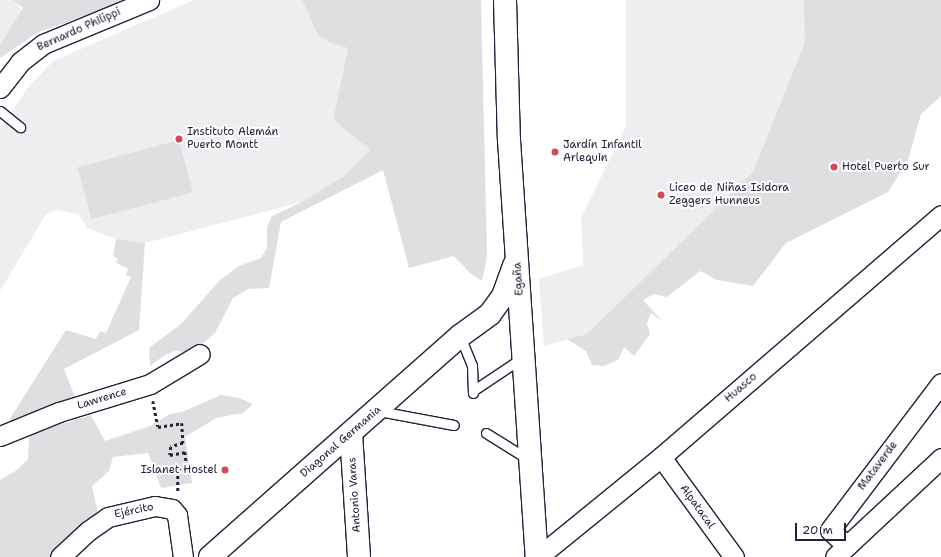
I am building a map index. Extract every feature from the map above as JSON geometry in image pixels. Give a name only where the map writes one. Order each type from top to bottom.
[{"type":"main road","name":"Egaña","points":[[505,0],[513,211],[525,352],[538,557]]},
{"type":"main road","name":"Diagonal Germania","points":[[466,332],[499,276],[506,255],[513,211]]},
{"type":"main road","name":"Diagonal Germania","points":[[210,557],[466,332],[490,314],[508,286],[516,248]]},
{"type":"main road","points":[[490,314],[500,314],[514,319],[519,326],[525,352]]},
{"type":"main road","name":"Antonio Varas","points":[[351,433],[359,557]]},
{"type":"street","name":"Bernardo Philippi","points":[[0,88],[20,62],[43,44],[149,0]]},
{"type":"street","name":"Huasco","points":[[538,557],[661,457],[941,215]]},
{"type":"street","name":"Lawrence","points":[[0,436],[59,412],[150,384],[200,354]]},
{"type":"street","name":"Mataverde","points":[[841,552],[830,530],[941,383]]},
{"type":"street","name":"Alpatacal","points":[[661,457],[734,557]]},
{"type":"street","points":[[841,552],[941,458]]},
{"type":"street","name":"Ejército","points":[[60,557],[88,531],[108,517],[155,506],[172,509],[177,515],[183,557]]},
{"type":"lane","points":[[0,111],[20,127]]},
{"type":"lane","points":[[466,332],[472,365],[474,391],[525,352]]},
{"type":"lane","points":[[376,411],[454,425]]},
{"type":"lane","points":[[486,433],[531,461]]},
{"type":"path","points":[[150,384],[158,427],[182,423],[183,443],[171,447],[170,455],[185,452],[187,468],[178,470],[179,486]]},
{"type":"shaded area","points":[[0,0],[16,0],[23,14],[0,53]]},
{"type":"shaded area","points":[[13,0],[121,0],[122,2],[37,33],[0,58],[0,45],[23,8]]},
{"type":"shaded area","name":"Instituto Alemán Puerto Montt","points":[[194,0],[302,0],[318,35],[330,43],[348,48],[333,118],[370,150],[344,176],[302,202],[145,243],[116,239],[87,228],[78,214],[56,210],[46,214],[0,291],[0,129],[27,89],[53,61]]},
{"type":"shaded area","points":[[302,0],[481,0],[487,256],[482,281],[470,273],[454,256],[409,268],[383,170],[281,222],[269,288],[248,289],[233,298],[215,333],[200,346],[186,352],[175,351],[165,355],[150,366],[149,348],[181,324],[220,280],[239,266],[261,258],[267,248],[267,227],[272,216],[302,202],[344,176],[370,150],[333,119],[348,48],[330,43],[318,35]]},
{"type":"shaded area","name":"Liceo de Niñas Isidora Zeggers Hunneus","points":[[626,0],[806,0],[805,42],[753,172],[587,334],[544,346],[539,279],[583,265],[581,218],[626,126]]},
{"type":"shaded area","points":[[804,0],[941,0],[941,96],[921,114],[908,160],[888,192],[786,243],[753,286],[717,280],[700,271],[667,297],[654,294],[643,300],[663,322],[651,313],[647,323],[650,334],[634,356],[624,347],[618,360],[604,366],[592,365],[586,351],[567,339],[587,334],[753,172],[805,42]]},
{"type":"shaded area","points":[[179,140],[193,192],[92,219],[78,167]]},
{"type":"shaded area","points":[[116,239],[145,243],[139,330],[64,369],[75,397],[14,424],[9,420],[66,330],[96,339],[100,331],[106,333],[131,277],[126,275],[128,269],[116,263],[118,259],[113,256]]},
{"type":"shaded area","points":[[221,395],[239,398],[253,404],[243,413],[216,418],[185,437],[192,483],[161,488],[148,453],[113,457],[109,471],[92,486],[99,518],[58,557],[0,557],[0,480],[17,470],[28,459],[29,438],[33,433],[91,415],[105,441],[150,426],[170,414],[182,412]]},
{"type":"place","name":"Instituto Alemán Puerto Montt","points":[[179,139]]},
{"type":"place","name":"Jardín Infantil Arlequin","points":[[555,152]]},
{"type":"place","name":"Hotel Puerto Sur","points":[[834,167]]},
{"type":"place","name":"Liceo de Niñas Isidora Zeggers Hunneus","points":[[661,195]]},
{"type":"place","name":"Islanet Hostel","points":[[225,470]]}]
